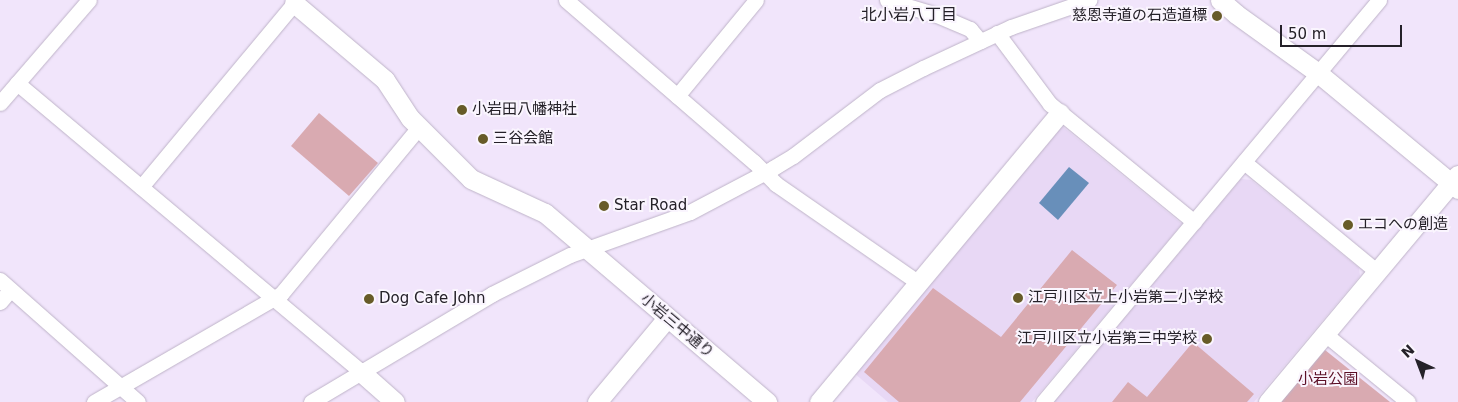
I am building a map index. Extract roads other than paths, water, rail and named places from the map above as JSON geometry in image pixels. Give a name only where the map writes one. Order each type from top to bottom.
[{"type":"street","points":[[0,103],[89,0]]},
{"type":"street","points":[[566,0],[763,172],[819,216],[918,283]]},
{"type":"street","points":[[677,96],[756,0]]},
{"type":"street","points":[[887,0],[937,15],[970,29],[980,41]]},
{"type":"street","points":[[311,402],[492,294],[570,255],[690,212],[793,156],[880,90],[997,33],[1089,0]]},
{"type":"street","points":[[1220,0],[1236,14],[1318,73],[1456,183],[1376,271],[1268,402]]},
{"type":"street","points":[[1043,402],[1378,0]]},
{"type":"street","points":[[141,187],[294,1]]},
{"type":"street","name":"小岩三中通り","points":[[294,1],[385,80],[410,118],[472,179],[544,213],[767,402]]},
{"type":"street","points":[[997,33],[1050,104],[1060,114],[1194,222]]},
{"type":"street","points":[[17,83],[361,372],[374,395],[395,402]]},
{"type":"street","points":[[819,402],[1060,114]]},
{"type":"street","points":[[94,402],[274,298],[420,127]]},
{"type":"street","points":[[1244,162],[1376,271]]},
{"type":"street","points":[[0,302],[5,285],[138,402]]},
{"type":"street","points":[[597,402],[667,318]]},
{"type":"street","points":[[1325,334],[1408,402]]},
{"type":"water","points":[[1069,167],[1089,183],[1058,220],[1039,203]]},
{"type":"place","name":"慈恩寺道の石造道標","points":[[1217,16]]},
{"type":"place","name":"小岩田八幡神社","points":[[462,110]]},
{"type":"place","name":"三谷会館","points":[[483,139]]},
{"type":"place","name":"Star Road","points":[[604,206]]},
{"type":"place","name":"エコへの創造","points":[[1348,225]]},
{"type":"place","name":"江戸川区立上小岩第二小学校","points":[[1018,298]]},
{"type":"place","name":"Dog Cafe John","points":[[369,299]]},
{"type":"place","name":"江戸川区立小岩第三中学校","points":[[1207,339]]},
{"type":"district","name":"北小岩八丁目","points":[[909,15]]},
{"type":"park label","name":"小岩公園","points":[[1328,380]]}]
